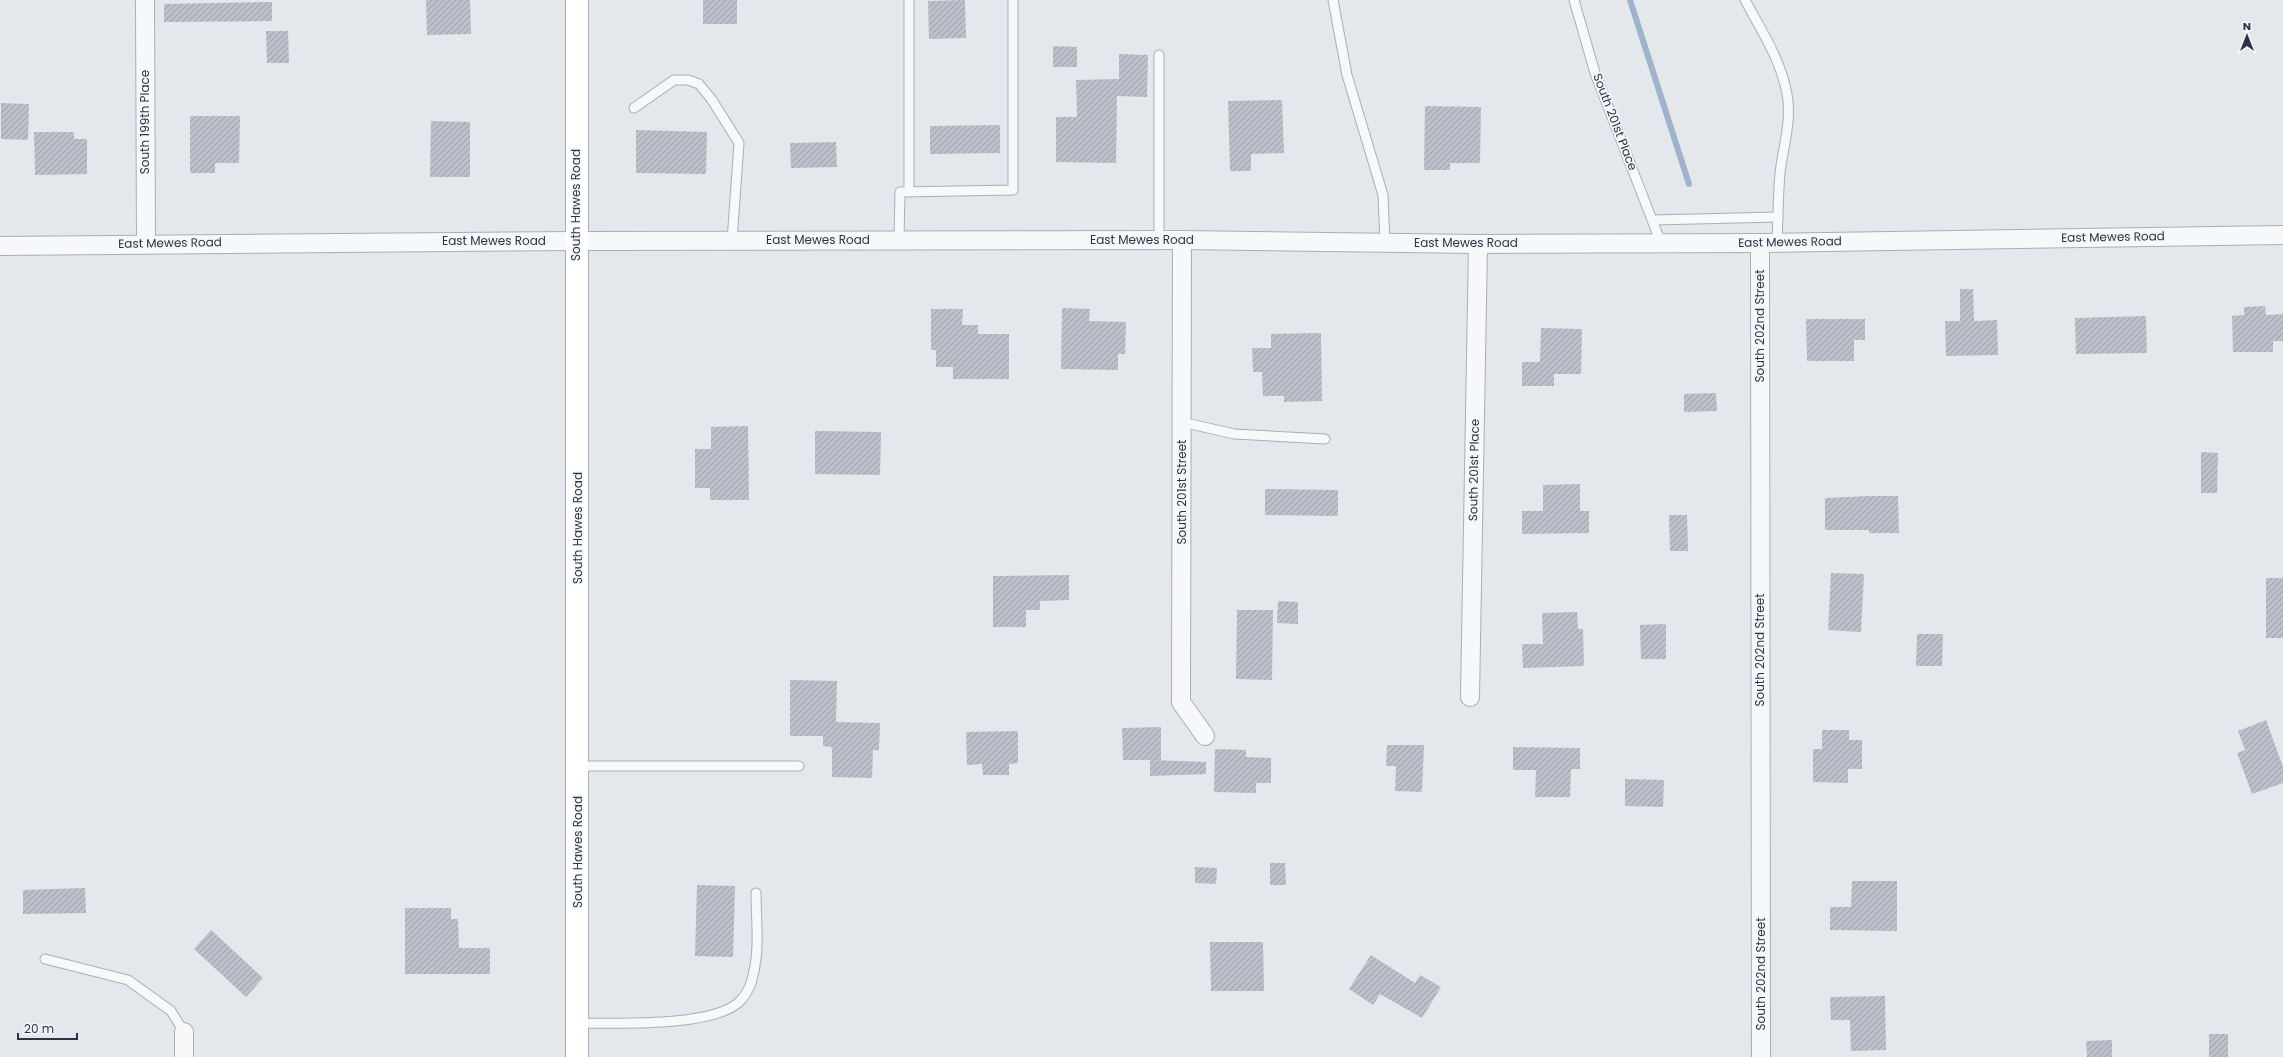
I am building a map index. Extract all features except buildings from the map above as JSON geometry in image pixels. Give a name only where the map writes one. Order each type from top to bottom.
[{"type":"main road","name":"South Hawes Road","points":[[577,0],[577,1057]]},
{"type":"street","name":"South 199th Place","points":[[145,0],[146,243]]},
{"type":"street","name":"East Mewes Road","points":[[0,246],[146,243],[898,240],[1182,240],[1478,244],[1768,243],[2283,235]]},
{"type":"street","name":"South 201st Street","points":[[1182,240],[1181,702],[1205,736]]},
{"type":"street","name":"South 202nd Street","points":[[1761,1057],[1768,243]]},
{"type":"street","name":"South 201st Place","points":[[1470,697],[1478,244]]},
{"type":"street","points":[[184,1032],[184,1057]]},
{"type":"lane","points":[[909,0],[909,192]]},
{"type":"lane","points":[[898,240],[900,192],[1013,190],[1013,0]]},
{"type":"lane","points":[[1333,0],[1347,75],[1383,195],[1385,243]]},
{"type":"lane","name":"South 201st Place","points":[[1574,0],[1595,73],[1661,243]]},
{"type":"lane","points":[[1745,0],[1771,48],[1782,74],[1787,96],[1787,131],[1780,173],[1778,217],[1768,243]]},
{"type":"lane","points":[[1159,55],[1159,240]]},
{"type":"lane","points":[[634,108],[674,80],[688,80],[699,84],[712,100],[739,143],[732,241]]},
{"type":"lane","points":[[1653,220],[1778,217]]},
{"type":"lane","points":[[1182,422],[1234,434],[1325,439]]},
{"type":"lane","points":[[578,766],[799,766]]},
{"type":"lane","points":[[577,1023],[640,1023],[703,1017],[721,1012],[741,1000],[753,976],[756,958],[756,893]]},
{"type":"lane","points":[[45,959],[128,980],[171,1011],[184,1032]]},
{"type":"waterway","points":[[1630,0],[1689,184]]}]
